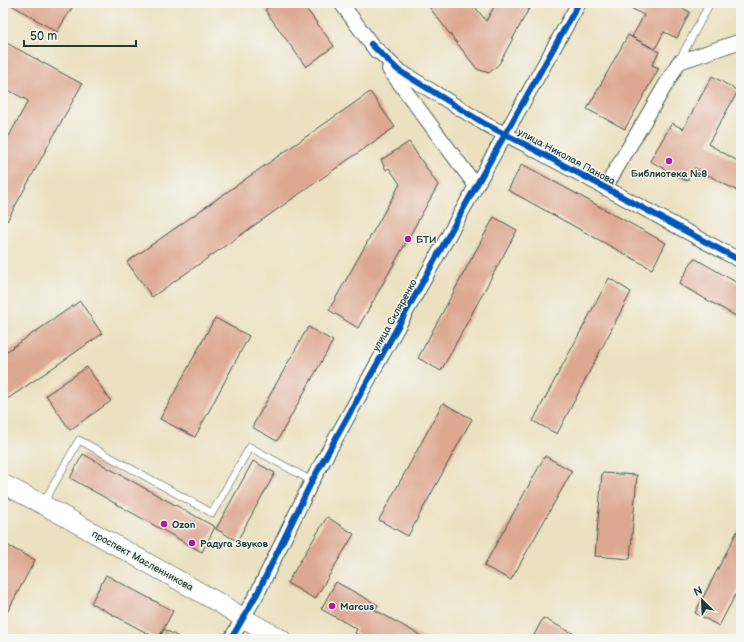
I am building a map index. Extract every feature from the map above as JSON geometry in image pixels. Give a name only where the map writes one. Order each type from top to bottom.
[{"type":"main road","name":"проспект Масленникова","points":[[4,486],[42,504],[281,639]]},
{"type":"street","name":"улица Николая Панова","points":[[341,3],[476,186]]},
{"type":"street","name":"улица Скляренко","points":[[231,639],[258,592],[312,481],[476,186],[580,3]]},
{"type":"street","points":[[605,188],[678,62],[741,41]]},
{"type":"street","name":"улица Николая Панова","points":[[371,44],[398,70],[484,124],[506,134],[741,261]]},
{"type":"lane","points":[[678,62],[710,3]]},
{"type":"lane","points":[[42,504],[80,440],[212,513],[250,446],[312,481]]},
{"type":"building","points":[[8,3],[75,3],[57,32]]},
{"type":"building","points":[[274,3],[302,3],[334,46],[306,67],[265,10]]},
{"type":"building","points":[[426,3],[472,3],[486,21],[496,3],[532,3],[499,64],[489,73],[477,69]]},
{"type":"building","points":[[621,3],[672,3],[690,12],[677,38],[664,32],[655,49],[632,37],[644,15]]},
{"type":"building","points":[[628,35],[659,52],[652,65],[659,68],[625,129],[587,109]]},
{"type":"building","points":[[3,41],[82,84],[7,221],[3,219],[3,147],[28,101],[3,87]]},
{"type":"building","points":[[712,76],[738,91],[708,144],[741,163],[741,193],[695,168],[687,181],[650,161],[672,123],[683,129]]},
{"type":"building","points":[[370,92],[395,127],[152,297],[127,262]]},
{"type":"building","points":[[409,142],[438,185],[358,328],[329,310],[400,184],[389,168],[386,170],[381,160]]},
{"type":"building","points":[[522,164],[666,243],[652,269],[508,190]]},
{"type":"building","points":[[494,217],[517,230],[441,371],[418,358]]},
{"type":"building","points":[[694,258],[741,285],[741,319],[679,284]]},
{"type":"building","points":[[609,278],[631,292],[557,434],[533,421]]},
{"type":"building","points":[[80,301],[102,334],[3,402],[3,354]]},
{"type":"building","points":[[215,318],[249,336],[195,437],[160,419]]},
{"type":"building","points":[[308,327],[333,341],[277,441],[252,427]]},
{"type":"building","points":[[87,367],[111,401],[70,430],[46,395]]},
{"type":"building","points":[[443,403],[472,419],[408,536],[379,520]]},
{"type":"building","points":[[83,454],[215,527],[202,552],[70,478]]},
{"type":"building","points":[[545,456],[572,471],[511,580],[484,566]]},
{"type":"building","points":[[253,461],[275,473],[237,541],[216,529]]},
{"type":"building","points":[[602,473],[637,475],[630,559],[595,556]]},
{"type":"building","points":[[327,517],[354,534],[315,599],[287,583]]},
{"type":"building","points":[[741,524],[741,584],[719,626],[695,613]]},
{"type":"building","points":[[3,543],[35,560],[3,620]]},
{"type":"building","points":[[106,575],[173,611],[158,639],[91,603]]},
{"type":"building","points":[[336,582],[378,605],[375,610],[427,639],[366,639],[355,633],[357,629],[321,609]]},
{"type":"building","points":[[543,618],[584,639],[532,639]]},
{"type":"building","points":[[164,629],[182,639],[159,639]]},
{"type":"cycle path","points":[[231,639],[258,592],[312,481],[579,3]]},
{"type":"cycle path","points":[[371,44],[398,70],[485,124],[741,261]]},
{"type":"place","name":"Библиотека №8","points":[[669,161]]},
{"type":"place","name":"БТИ","points":[[408,239]]},
{"type":"place","name":"Ozon","points":[[164,524]]},
{"type":"place","name":"Радуга Звуков","points":[[192,543]]},
{"type":"place","name":"Marcus","points":[[332,606]]}]
